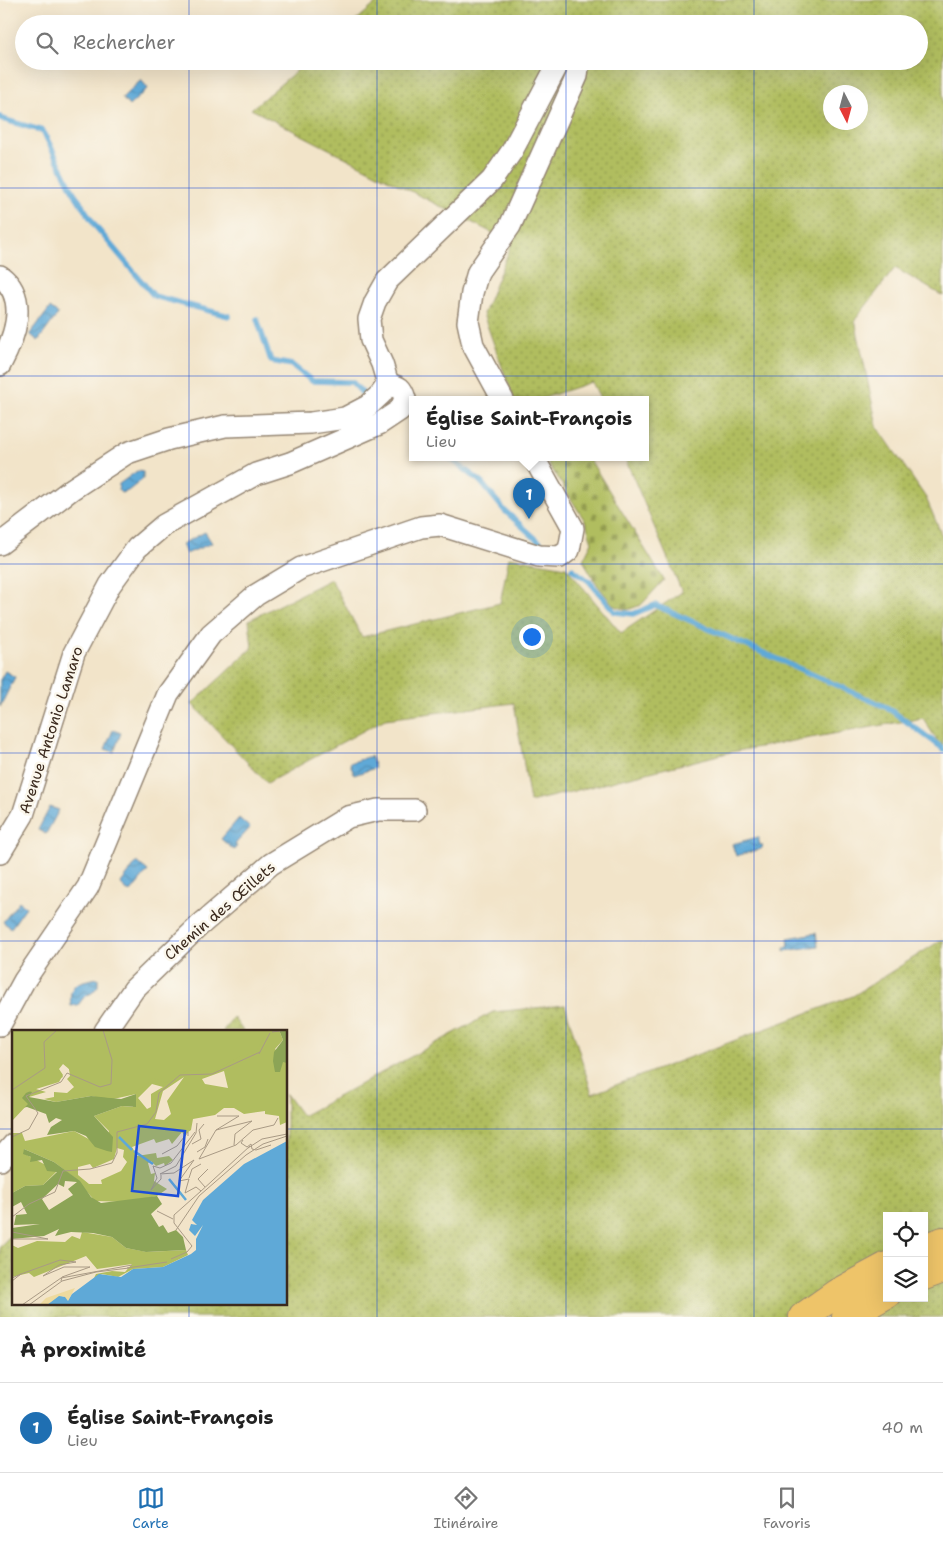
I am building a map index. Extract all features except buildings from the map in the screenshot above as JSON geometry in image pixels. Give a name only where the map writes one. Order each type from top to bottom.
[{"type":"main road","points":[[928,1247],[943,1241]]},
{"type":"main road","points":[[803,1317],[837,1292],[883,1268]]},
{"type":"main road","points":[[928,1274],[943,1268]]},
{"type":"main road","points":[[846,1317],[883,1296]]},
{"type":"street","points":[[0,544],[72,488],[127,453],[169,439],[225,426],[311,423],[345,418],[368,406],[381,394],[388,384],[382,364],[370,340],[369,319],[375,302],[387,281],[492,180],[512,151],[555,70]]},
{"type":"street","points":[[501,396],[473,345],[468,322],[472,294],[478,272],[510,226],[577,76],[578,70]]},
{"type":"street","points":[[0,276],[14,294],[18,310],[10,347],[0,366]]},
{"type":"street","name":"Avenue Antonio Lamaro","points":[[0,854],[24,816],[74,654],[110,585],[137,548],[164,525],[256,474],[290,464],[379,424],[400,410],[405,399],[403,391],[398,386],[388,384]]},
{"type":"street","points":[[0,1024],[24,981],[88,887],[168,694],[211,634],[256,595],[301,568],[421,527],[440,525],[539,556],[560,557],[569,550],[573,528],[536,461]]},
{"type":"street","name":"Chemin des Œillets","points":[[106,1030],[134,989],[199,926],[271,864],[348,818],[378,810],[415,810]]},
{"type":"street","points":[[0,1160],[12,1146]]},
{"type":"green space","points":[[380,0],[943,0],[943,296],[895,268],[855,320],[877,426],[926,498],[943,538],[943,750],[923,718],[731,752],[530,802],[514,703],[385,719],[267,783],[192,704],[252,648],[249,620],[331,579],[362,637],[500,603],[509,557],[566,567],[621,633],[682,592],[626,461],[649,461],[649,396],[599,396],[592,382],[550,396],[513,396],[483,314],[512,243],[251,109],[297,70],[928,70],[928,15],[362,15]]},
{"type":"green space","points":[[547,461],[591,461],[664,580],[641,605],[627,610],[614,606],[598,586],[583,560],[592,542],[585,521]]},
{"type":"green space","points":[[943,939],[943,1317],[0,1317],[0,1246],[11,1235],[12,1304],[288,1304],[288,1097],[302,1116],[493,1012],[565,1005],[592,1094],[853,996]]},
{"type":"green space","points":[[233,1017],[242,1030],[224,1030]]},
{"type":"water","points":[[141,80],[148,88],[129,106],[122,98]]},
{"type":"water","points":[[50,308],[58,314],[38,341],[30,334]]},
{"type":"water","points":[[137,471],[143,472],[143,479],[128,491],[121,493],[118,490],[119,484]]},
{"type":"water","points":[[205,532],[212,543],[186,554],[182,544]]},
{"type":"water","points":[[5,671],[15,677],[0,707],[0,680]]},
{"type":"water","points":[[113,730],[121,733],[114,752],[105,749]]},
{"type":"water","points":[[371,756],[375,768],[354,775],[350,763]]},
{"type":"water","points":[[50,807],[59,810],[46,834],[38,830]]},
{"type":"water","points":[[239,818],[250,828],[237,842],[234,850],[221,839]]},
{"type":"water","points":[[758,837],[760,845],[763,847],[761,849],[736,856],[732,844]]},
{"type":"water","points":[[137,862],[148,871],[131,892],[125,890],[121,883]]},
{"type":"water","points":[[19,901],[26,907],[11,928],[3,922]]},
{"type":"water","points":[[816,933],[818,946],[785,951],[785,947],[789,947],[788,938]]},
{"type":"water","points":[[98,978],[98,986],[92,993],[85,996],[78,1005],[71,1006],[70,998],[73,988],[84,981]]},
{"type":"waterway","points":[[0,117],[43,131],[73,191],[96,227],[154,296],[229,316]]},
{"type":"waterway","points":[[257,319],[271,361],[292,365],[312,381],[352,382],[367,398]]},
{"type":"waterway","points":[[454,461],[480,481],[505,511],[544,546]]},
{"type":"waterway","points":[[572,569],[589,581],[615,612],[633,614],[655,605],[888,708],[943,750]]},
{"type":"place","name":"Église Saint-François","points":[[529,519]]}]
